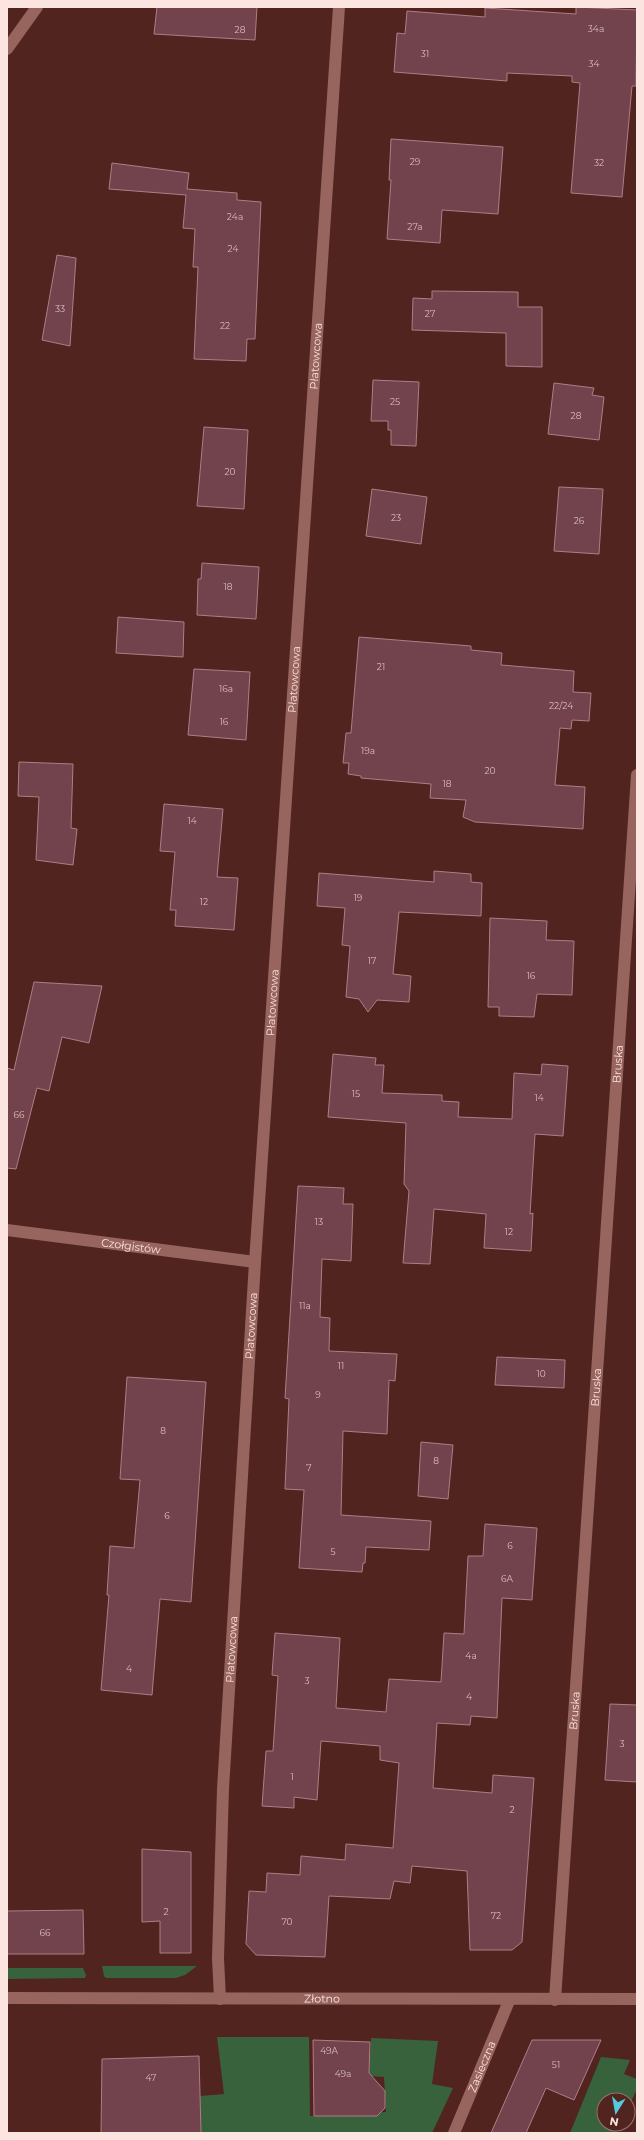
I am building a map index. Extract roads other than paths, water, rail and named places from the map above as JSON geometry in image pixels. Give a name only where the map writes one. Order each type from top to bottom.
[{"type":"street","points":[[7,49],[37,7]]},
{"type":"street","name":"Płatowcowa","points":[[220,1999],[218,1958],[223,1789],[256,1262],[339,7]]},
{"type":"street","name":"Bruska","points":[[556,2000],[637,775]]},
{"type":"street","name":"Czołgistów","points":[[7,1230],[256,1262]]},
{"type":"street","name":"Złotno","points":[[7,1998],[509,2001],[637,1999]]},
{"type":"street","name":"Zasieczna","points":[[454,2133],[509,2001]]}]
